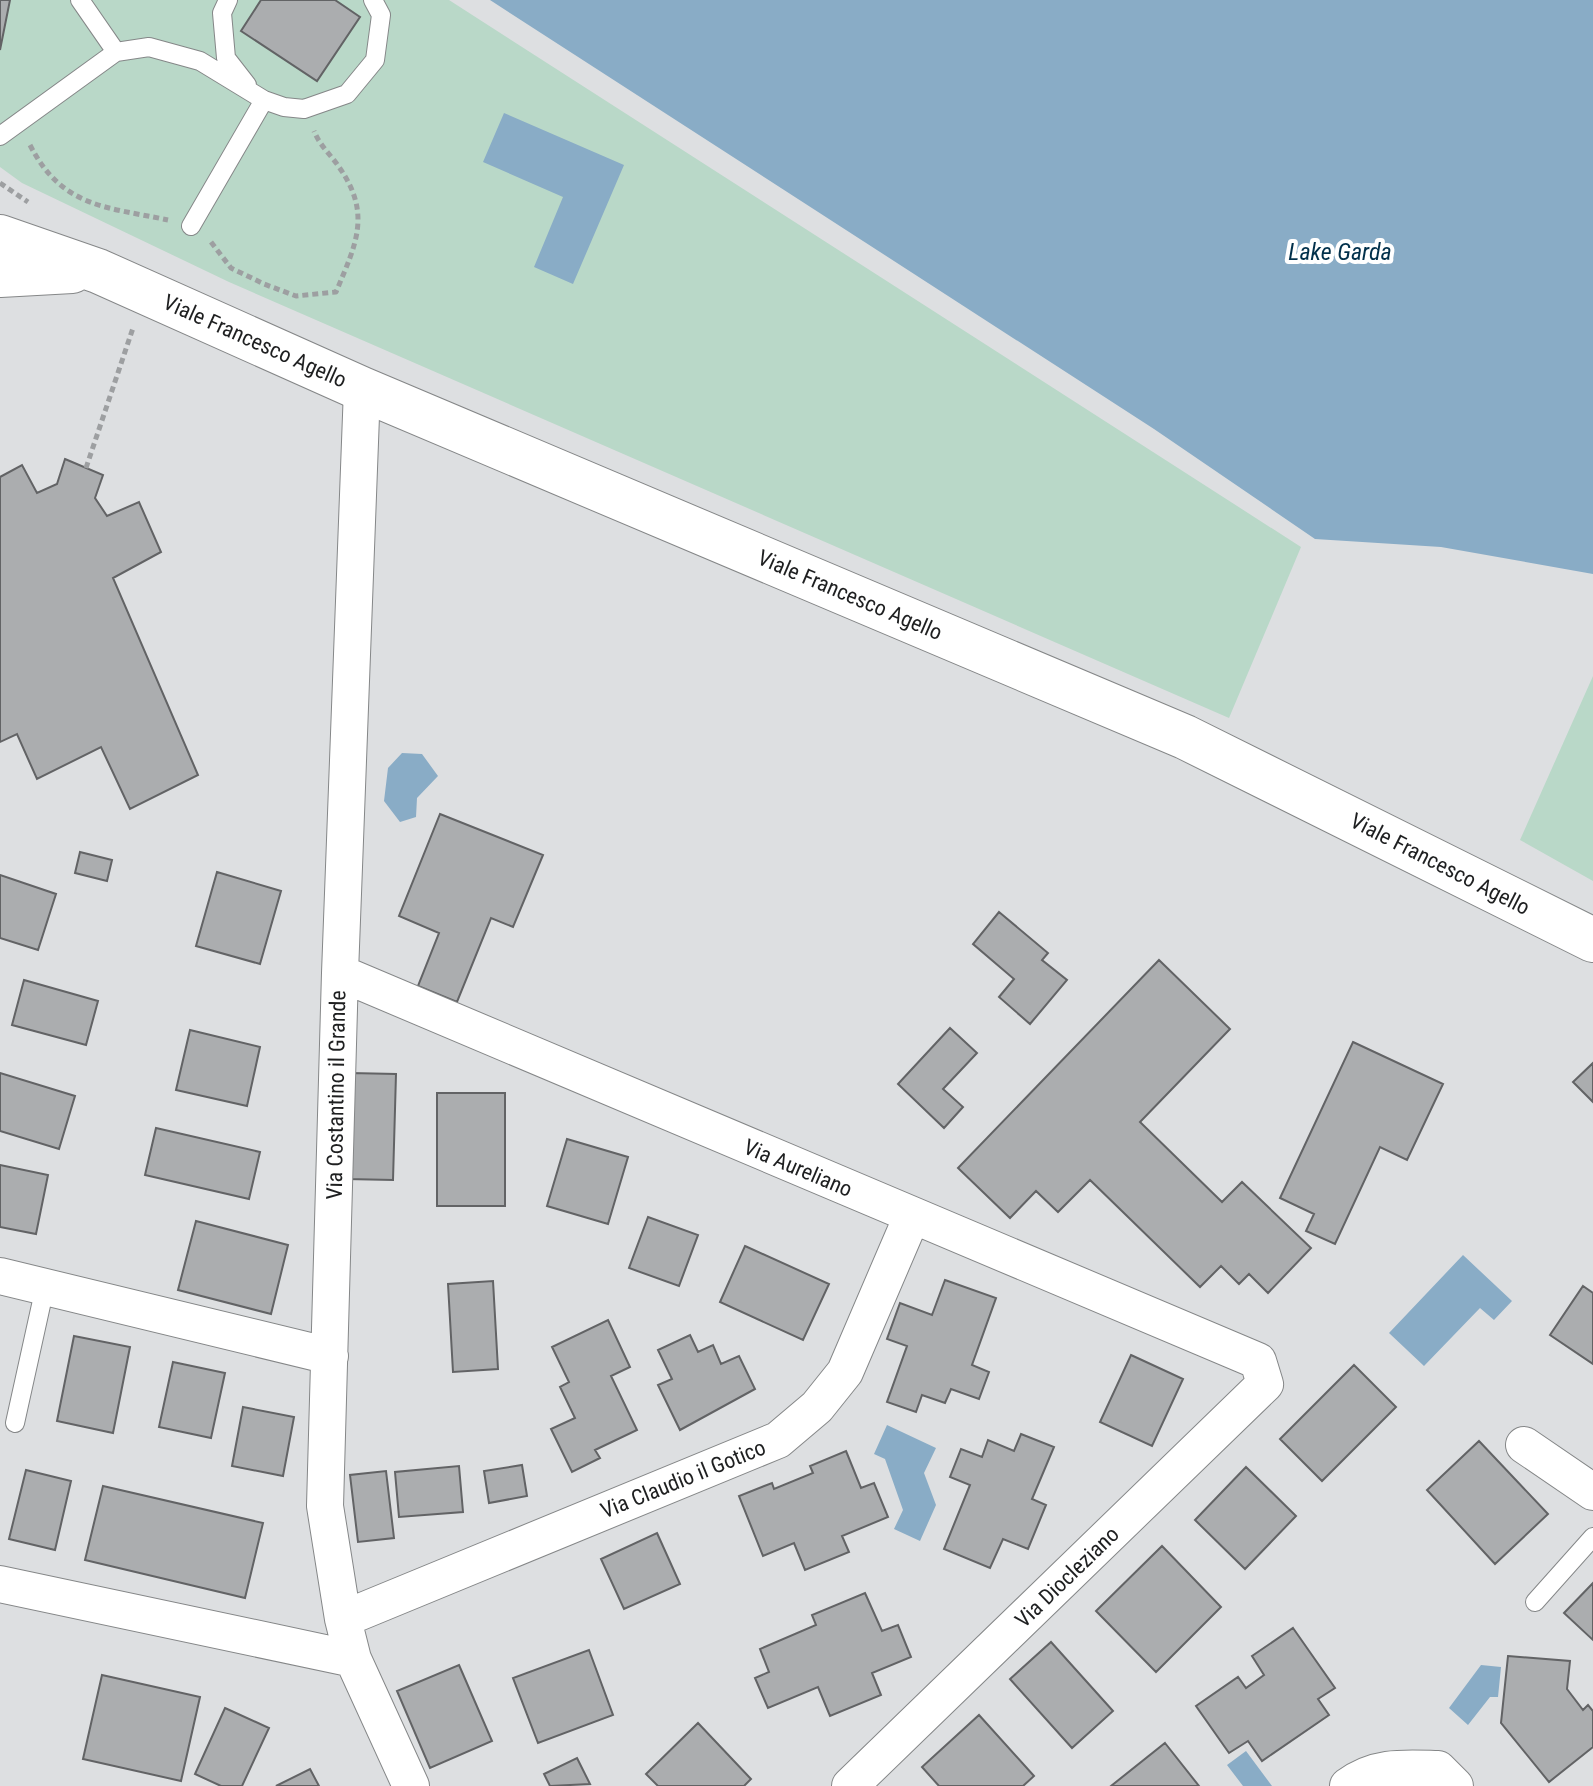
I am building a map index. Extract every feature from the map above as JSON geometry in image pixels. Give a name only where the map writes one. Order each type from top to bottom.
[{"type":"main road","name":"Viale Francesco Agello","points":[[0,237],[98,271],[362,389],[1185,737],[1593,940]]},
{"type":"main road","name":"Viale Francesco Agello","points":[[0,275],[98,271]]},
{"type":"street","name":"Via Costantino il Grande","points":[[362,389],[340,973],[325,1506],[343,1619],[353,1659],[411,1786]]},
{"type":"street","name":"Via Aureliano","points":[[340,973],[1258,1361]]},
{"type":"street","name":"Via Claudio il Gotico","points":[[343,1619],[778,1440],[817,1407],[845,1372],[912,1216]]},
{"type":"street","points":[[0,1276],[330,1356]]},
{"type":"street","name":"Via Diocleziano","points":[[850,1786],[1265,1384],[1258,1361]]},
{"type":"street","points":[[1524,1445],[1593,1492]]},
{"type":"street","points":[[0,1584],[353,1659]]},
{"type":"street","points":[[1348,1786],[1363,1774],[1395,1767],[1438,1769],[1455,1786]]},
{"type":"lane","points":[[80,0],[116,52]]},
{"type":"lane","points":[[228,0],[222,13],[226,58],[259,96]]},
{"type":"lane","points":[[0,136],[116,52],[149,47],[200,61],[259,96],[304,109],[347,94],[375,60],[381,15],[373,0]]},
{"type":"lane","points":[[191,226],[259,96]]},
{"type":"lane","points":[[15,1423],[45,1287]]},
{"type":"lane","points":[[1535,1602],[1593,1537]]},
{"type":"path","points":[[86,468],[136,319]]},
{"type":"green space","points":[[0,0],[449,0],[1301,547],[1229,718],[229,282],[22,183],[0,167]]},
{"type":"green space","points":[[1593,676],[1593,881],[1520,840]]},
{"type":"water","name":"Lake Garda","points":[[490,0],[1593,0],[1593,574],[1441,547],[1315,539],[1154,429]]},
{"type":"water","points":[[504,113],[624,165],[573,284],[534,267],[563,197],[483,162]]},
{"type":"water","points":[[402,753],[422,754],[438,776],[417,798],[416,817],[400,822],[384,801],[388,768]]},
{"type":"water","points":[[1463,1255],[1512,1301],[1494,1320],[1480,1308],[1424,1366],[1389,1333]]},
{"type":"water","points":[[887,1425],[936,1448],[924,1473],[936,1505],[920,1541],[894,1529],[903,1510],[885,1459],[874,1454]]},
{"type":"water","points":[[1481,1665],[1501,1667],[1498,1697],[1490,1697],[1468,1725],[1449,1708]]},
{"type":"water","points":[[1246,1751],[1272,1786],[1243,1786],[1227,1765]]},
{"type":"building","points":[[0,0],[10,0],[0,50]]},
{"type":"building","points":[[261,0],[335,0],[360,17],[317,81],[241,31]]},
{"type":"building","points":[[65,459],[103,475],[95,498],[107,516],[139,502],[161,552],[113,578],[198,775],[130,809],[101,747],[37,779],[17,734],[0,742],[0,477],[22,465],[37,493],[57,484]]},
{"type":"building","points":[[440,814],[543,855],[513,927],[491,918],[457,1002],[418,986],[439,933],[399,916]]},
{"type":"building","points":[[80,852],[112,860],[107,881],[75,873]]},
{"type":"building","points":[[217,872],[281,891],[260,964],[196,946]]},
{"type":"building","points":[[0,875],[56,894],[38,950],[0,938]]},
{"type":"building","points":[[999,912],[1048,953],[1042,960],[1067,980],[1030,1024],[999,997],[1014,979],[973,944]]},
{"type":"building","points":[[1159,960],[1230,1029],[1140,1122],[1222,1202],[1242,1182],[1311,1248],[1268,1293],[1249,1274],[1239,1284],[1221,1266],[1200,1287],[1090,1180],[1058,1212],[1036,1191],[1010,1218],[958,1168]]},
{"type":"building","points":[[24,980],[98,1001],[86,1045],[12,1025]]},
{"type":"building","points":[[950,1028],[977,1053],[943,1089],[963,1107],[944,1128],[898,1084]]},
{"type":"building","points":[[190,1030],[260,1047],[247,1106],[176,1090]]},
{"type":"building","points":[[1353,1042],[1443,1084],[1407,1160],[1380,1147],[1335,1244],[1306,1231],[1314,1214],[1280,1198]]},
{"type":"building","points":[[1593,1063],[1593,1102],[1573,1082]]},
{"type":"building","points":[[0,1073],[75,1096],[59,1149],[0,1131]]},
{"type":"building","points":[[350,1073],[396,1074],[393,1180],[347,1179]]},
{"type":"building","points":[[437,1093],[505,1093],[505,1206],[437,1206]]},
{"type":"building","points":[[156,1128],[260,1152],[249,1199],[145,1175]]},
{"type":"building","points":[[567,1139],[628,1157],[608,1224],[547,1206]]},
{"type":"building","points":[[0,1165],[48,1175],[36,1234],[0,1227]]},
{"type":"building","points":[[648,1217],[698,1235],[679,1286],[629,1268]]},
{"type":"building","points":[[196,1221],[288,1245],[271,1314],[178,1290]]},
{"type":"building","points":[[745,1246],[829,1284],[803,1340],[720,1302]]},
{"type":"building","points":[[945,1280],[996,1298],[972,1365],[989,1372],[979,1399],[951,1389],[945,1403],[922,1395],[916,1412],[887,1402],[907,1346],[887,1339],[900,1303],[932,1315]]},
{"type":"building","points":[[493,1281],[498,1369],[453,1372],[448,1284]]},
{"type":"building","points":[[1583,1286],[1593,1293],[1593,1364],[1550,1335]]},
{"type":"building","points":[[608,1320],[630,1367],[611,1376],[637,1430],[595,1450],[600,1458],[572,1472],[551,1429],[575,1418],[560,1387],[569,1382],[552,1347]]},
{"type":"building","points":[[690,1335],[698,1352],[713,1345],[721,1364],[739,1356],[755,1389],[680,1430],[658,1385],[672,1379],[658,1350]]},
{"type":"building","points":[[74,1336],[130,1347],[113,1433],[57,1421]]},
{"type":"building","points":[[1131,1355],[1183,1379],[1152,1446],[1100,1422]]},
{"type":"building","points":[[173,1362],[225,1373],[211,1438],[159,1427]]},
{"type":"building","points":[[1354,1365],[1396,1407],[1322,1481],[1280,1439]]},
{"type":"building","points":[[243,1407],[294,1417],[283,1476],[232,1466]]},
{"type":"building","points":[[1021,1434],[1054,1447],[1032,1499],[1046,1505],[1028,1549],[1003,1539],[990,1568],[944,1549],[970,1485],[950,1477],[961,1449],[982,1457],[988,1440],[1014,1451]]},
{"type":"building","points":[[1479,1441],[1548,1514],[1495,1564],[1427,1490]]},
{"type":"building","points":[[846,1451],[861,1488],[874,1483],[888,1517],[842,1536],[849,1552],[805,1570],[794,1543],[763,1556],[739,1496],[772,1483],[774,1489],[813,1473],[810,1466]]},
{"type":"building","points":[[522,1465],[527,1496],[489,1503],[484,1471]]},
{"type":"building","points":[[459,1466],[463,1512],[399,1517],[395,1472]]},
{"type":"building","points":[[1246,1467],[1296,1516],[1245,1569],[1195,1520]]},
{"type":"building","points":[[26,1470],[71,1481],[55,1550],[9,1539]]},
{"type":"building","points":[[386,1471],[394,1538],[358,1542],[350,1475]]},
{"type":"building","points":[[103,1486],[263,1523],[245,1598],[85,1560]]},
{"type":"building","points":[[657,1533],[680,1584],[624,1609],[601,1559]]},
{"type":"building","points":[[1162,1546],[1221,1607],[1156,1672],[1096,1611]]},
{"type":"building","points":[[1593,1583],[1593,1640],[1564,1613]]},
{"type":"building","points":[[865,1593],[882,1631],[898,1625],[911,1657],[872,1673],[881,1695],[830,1716],[818,1687],[768,1708],[755,1678],[769,1672],[760,1649],[816,1625],[812,1615]]},
{"type":"building","points":[[1293,1628],[1335,1688],[1318,1699],[1329,1715],[1262,1761],[1248,1741],[1229,1753],[1196,1706],[1238,1677],[1246,1688],[1264,1675],[1252,1656]]},
{"type":"building","points":[[1051,1642],[1113,1711],[1072,1748],[1010,1679]]},
{"type":"building","points":[[589,1650],[613,1715],[538,1743],[513,1678]]},
{"type":"building","points":[[1508,1656],[1570,1661],[1567,1689],[1583,1710],[1588,1705],[1593,1711],[1593,1747],[1549,1782],[1501,1723]]},
{"type":"building","points":[[459,1665],[492,1741],[430,1768],[397,1691]]},
{"type":"building","points":[[102,1675],[200,1697],[181,1781],[83,1759]]},
{"type":"building","points":[[225,1708],[269,1728],[242,1786],[221,1786],[195,1774]]},
{"type":"building","points":[[979,1715],[1034,1776],[1023,1786],[939,1786],[922,1767]]},
{"type":"building","points":[[698,1723],[751,1779],[744,1786],[658,1786],[646,1774]]},
{"type":"building","points":[[1165,1743],[1199,1786],[1111,1786]]},
{"type":"building","points":[[577,1758],[590,1784],[550,1786],[544,1774]]},
{"type":"building","points":[[310,1769],[319,1786],[276,1786]]}]
